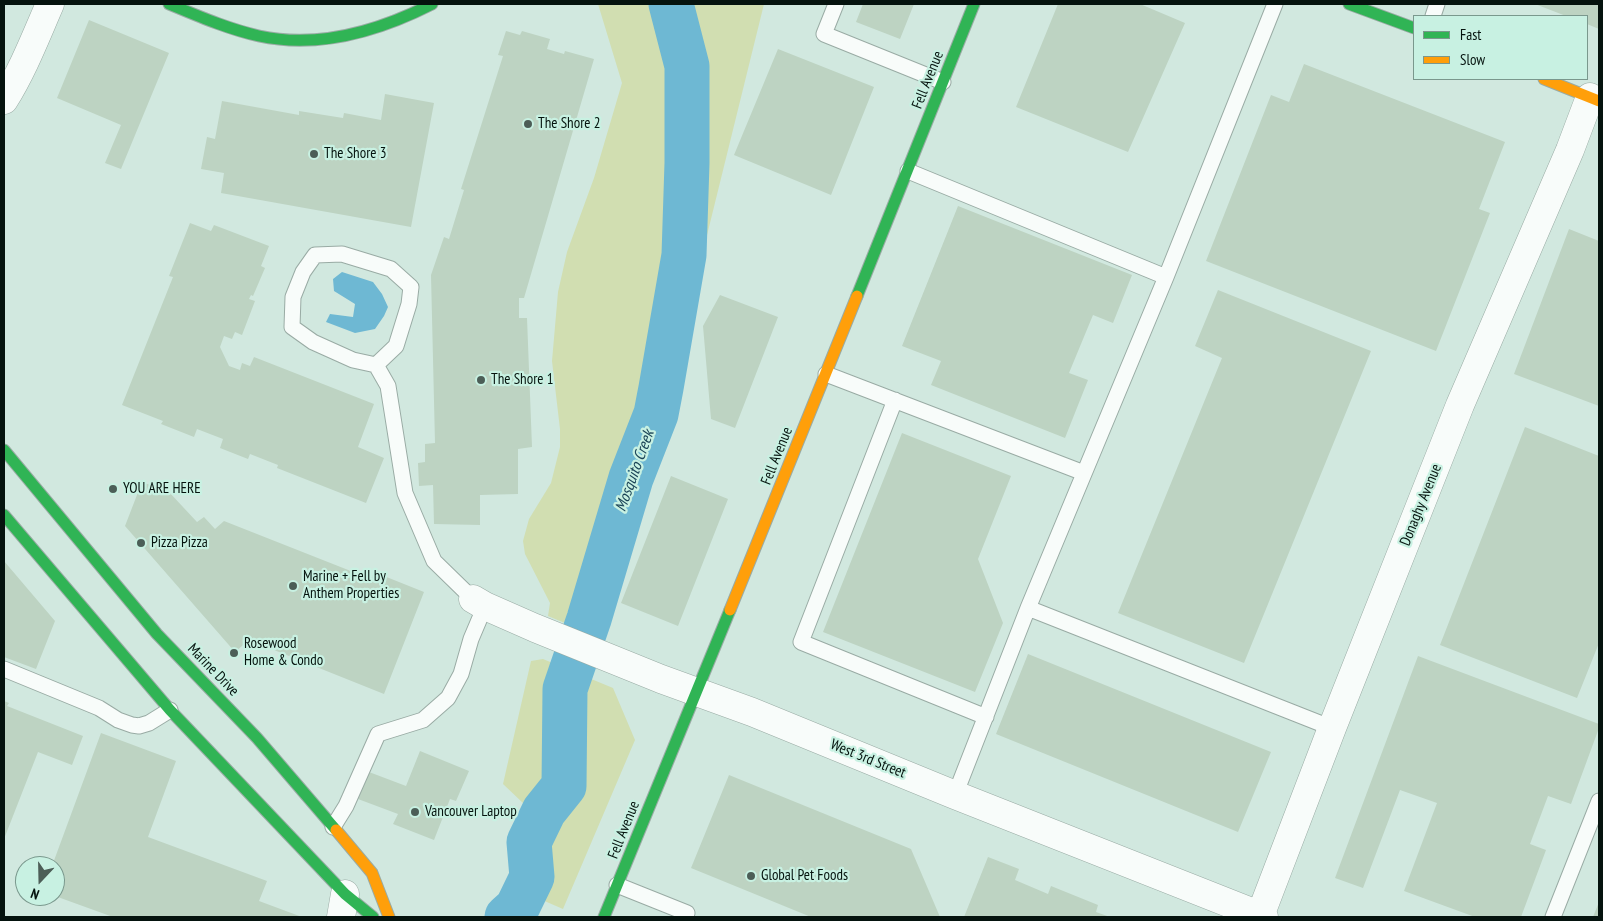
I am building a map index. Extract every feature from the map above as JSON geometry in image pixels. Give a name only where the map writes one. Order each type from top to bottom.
[{"type":"main road","points":[[170,4],[260,37],[283,41],[304,41],[325,40],[360,33],[390,23],[432,4]]},
{"type":"main road","name":"Fell Avenue","points":[[604,917],[908,172],[974,4]]},
{"type":"main road","points":[[1349,4],[1413,28]]},
{"type":"main road","points":[[1547,80],[1595,99]]},
{"type":"main road","name":"Marine Drive","points":[[4,450],[157,634],[257,738],[372,873],[389,917]]},
{"type":"main road","points":[[4,515],[170,710],[343,905],[372,917]]},
{"type":"street","points":[[4,100],[24,63],[50,4]]},
{"type":"street","name":"Donaghy Avenue","points":[[1262,916],[1332,728],[1460,405],[1570,150],[1595,99]]},
{"type":"street","name":"West 3rd Street","points":[[479,603],[551,635],[752,712],[1262,916]]},
{"type":"lane","points":[[836,4],[824,34],[943,82]]},
{"type":"lane","points":[[956,795],[1028,608],[1166,277],[1275,4]]},
{"type":"lane","points":[[908,172],[1166,277]]},
{"type":"lane","points":[[333,827],[346,806],[378,734],[423,720],[448,698],[461,674],[479,603],[434,561],[405,493],[388,386],[376,365],[353,360],[312,342],[292,327],[293,297],[303,272],[315,255],[342,254],[391,269],[411,286],[409,304],[396,346],[376,365]]},
{"type":"lane","points":[[826,374],[1084,473]]},
{"type":"lane","points":[[895,400],[801,642],[986,717]]},
{"type":"lane","points":[[1028,608],[1332,728]]},
{"type":"lane","points":[[4,668],[99,708],[132,726],[149,723],[170,710]]},
{"type":"lane","points":[[1552,917],[1599,801]]},
{"type":"lane","points":[[617,885],[687,913]]},
{"type":"green space","points":[[598,4],[764,4],[656,442],[601,638],[548,616],[550,603],[525,554],[523,541],[529,519],[551,483],[560,447],[560,429],[552,361],[558,292],[567,252],[594,178],[622,83]]},
{"type":"green space","points":[[543,659],[613,688],[635,740],[563,909],[519,890],[544,823],[503,784],[531,661]]},
{"type":"water","points":[[342,272],[373,282],[382,294],[388,307],[375,329],[355,333],[326,322],[330,314],[353,317],[355,304],[334,291],[333,279]]},
{"type":"building","points":[[863,4],[914,4],[900,39],[856,22]]},
{"type":"building","points":[[1058,4],[1140,4],[1185,23],[1128,152],[1016,107]]},
{"type":"building","points":[[1535,4],[1599,4],[1599,29],[1588,24],[1588,15],[1563,15]]},
{"type":"building","points":[[89,20],[169,53],[121,169],[105,163],[121,125],[57,98]]},
{"type":"building","points":[[506,31],[520,35],[522,31],[550,39],[547,49],[564,54],[565,51],[594,59],[524,298],[519,298],[519,318],[527,318],[532,447],[518,449],[518,494],[480,495],[480,525],[434,524],[433,485],[419,486],[418,463],[425,462],[425,444],[435,443],[431,275],[444,237],[449,239],[464,190],[461,189],[503,56],[498,55]]},
{"type":"building","points":[[778,49],[874,87],[831,195],[734,155]]},
{"type":"building","points":[[1304,64],[1505,142],[1479,209],[1490,213],[1436,351],[1206,261],[1271,95],[1289,102]]},
{"type":"building","name":"The Shore 3","points":[[385,94],[434,103],[411,227],[221,193],[224,173],[201,169],[207,137],[215,139],[222,101],[299,115],[299,111],[343,118],[344,113],[381,120]]},
{"type":"building","points":[[958,206],[1132,275],[1113,323],[1093,315],[1069,373],[1088,380],[1065,438],[931,385],[941,361],[902,346]]},
{"type":"building","points":[[190,223],[211,231],[214,225],[269,246],[261,266],[265,268],[253,296],[251,295],[249,299],[255,301],[242,335],[235,332],[232,339],[224,336],[220,347],[229,366],[240,370],[242,363],[250,366],[254,357],[374,404],[358,447],[384,458],[366,503],[277,468],[278,465],[250,454],[248,459],[220,448],[223,439],[197,429],[194,437],[161,424],[163,421],[122,405],[173,277],[169,276]]},
{"type":"building","points":[[1569,229],[1599,241],[1599,406],[1514,374]]},
{"type":"building","points":[[1218,290],[1371,351],[1244,663],[1118,613],[1222,358],[1195,346]]},
{"type":"building","points":[[720,295],[778,317],[735,428],[711,419],[703,326]]},
{"type":"building","points":[[1525,427],[1599,456],[1599,643],[1577,698],[1440,645]]},
{"type":"building","points":[[902,433],[1011,476],[978,559],[1003,623],[975,692],[823,632]]},
{"type":"building","points":[[671,476],[728,499],[678,626],[621,603]]},
{"type":"building","name":"Marine + Fell by Anthem Properties","points":[[142,482],[169,492],[197,522],[204,517],[215,529],[224,521],[371,579],[374,572],[424,592],[384,694],[249,640],[235,652],[125,526]]},
{"type":"building","points":[[4,561],[55,621],[36,669],[4,657]]},
{"type":"building","points":[[1028,654],[1271,752],[1238,832],[996,734]]},
{"type":"building","points":[[1418,656],[1599,724],[1571,804],[1548,796],[1530,844],[1546,850],[1521,917],[1475,917],[1404,891],[1437,803],[1400,790],[1363,888],[1335,878]]},
{"type":"building","points":[[4,701],[9,703],[7,706],[83,736],[72,765],[38,752],[4,839]]},
{"type":"building","points":[[101,733],[176,761],[148,837],[267,881],[259,901],[302,917],[113,917],[65,900],[65,856],[56,856]]},
{"type":"building","points":[[420,751],[469,771],[456,801],[450,799],[434,840],[393,824],[398,814],[358,799],[369,772],[406,786]]},
{"type":"building","points":[[729,775],[911,849],[940,917],[811,917],[691,868]]},
{"type":"building","points":[[988,857],[1019,869],[1015,880],[1048,894],[1051,886],[1098,905],[1096,912],[1110,917],[964,917]]},
{"type":"building","points":[[1599,902],[1599,917],[1593,917]]},
{"type":"waterway","name":"Mosquito Creek","points":[[507,917],[517,908],[532,877],[529,842],[544,811],[564,786],[565,689],[589,619],[631,478],[656,414],[661,388],[684,255],[687,163],[687,66],[671,4]]},
{"type":"traffic: fast","points":[[169,4],[213,22],[247,33],[281,39],[304,40],[326,39],[370,29],[412,14],[432,4]]},
{"type":"traffic: fast","points":[[857,296],[974,4]]},
{"type":"traffic: fast","points":[[1349,4],[1413,28]]},
{"type":"traffic: fast","points":[[4,450],[157,634],[257,738],[336,830]]},
{"type":"traffic: fast","points":[[4,515],[170,710],[345,894],[373,917]]},
{"type":"traffic: fast","points":[[604,917],[730,610]]},
{"type":"traffic: slow","points":[[1546,80],[1599,101]]},
{"type":"traffic: slow","points":[[730,610],[857,296]]},
{"type":"traffic: slow","points":[[336,830],[372,873],[389,917]]},
{"type":"place","name":"The Shore 2","points":[[528,124]]},
{"type":"place","name":"The Shore 3","points":[[314,154]]},
{"type":"place","name":"The Shore 1","points":[[481,380]]},
{"type":"place","name":"YOU ARE HERE","points":[[113,489]]},
{"type":"place","name":"Pizza Pizza","points":[[141,543]]},
{"type":"place","name":"Marine + Fell by Anthem Properties","points":[[293,586]]},
{"type":"place","name":"Rosewood Home & Condo","points":[[234,653]]},
{"type":"place","name":"Vancouver Laptop","points":[[415,812]]},
{"type":"place","name":"Global Pet Foods","points":[[751,876]]}]
